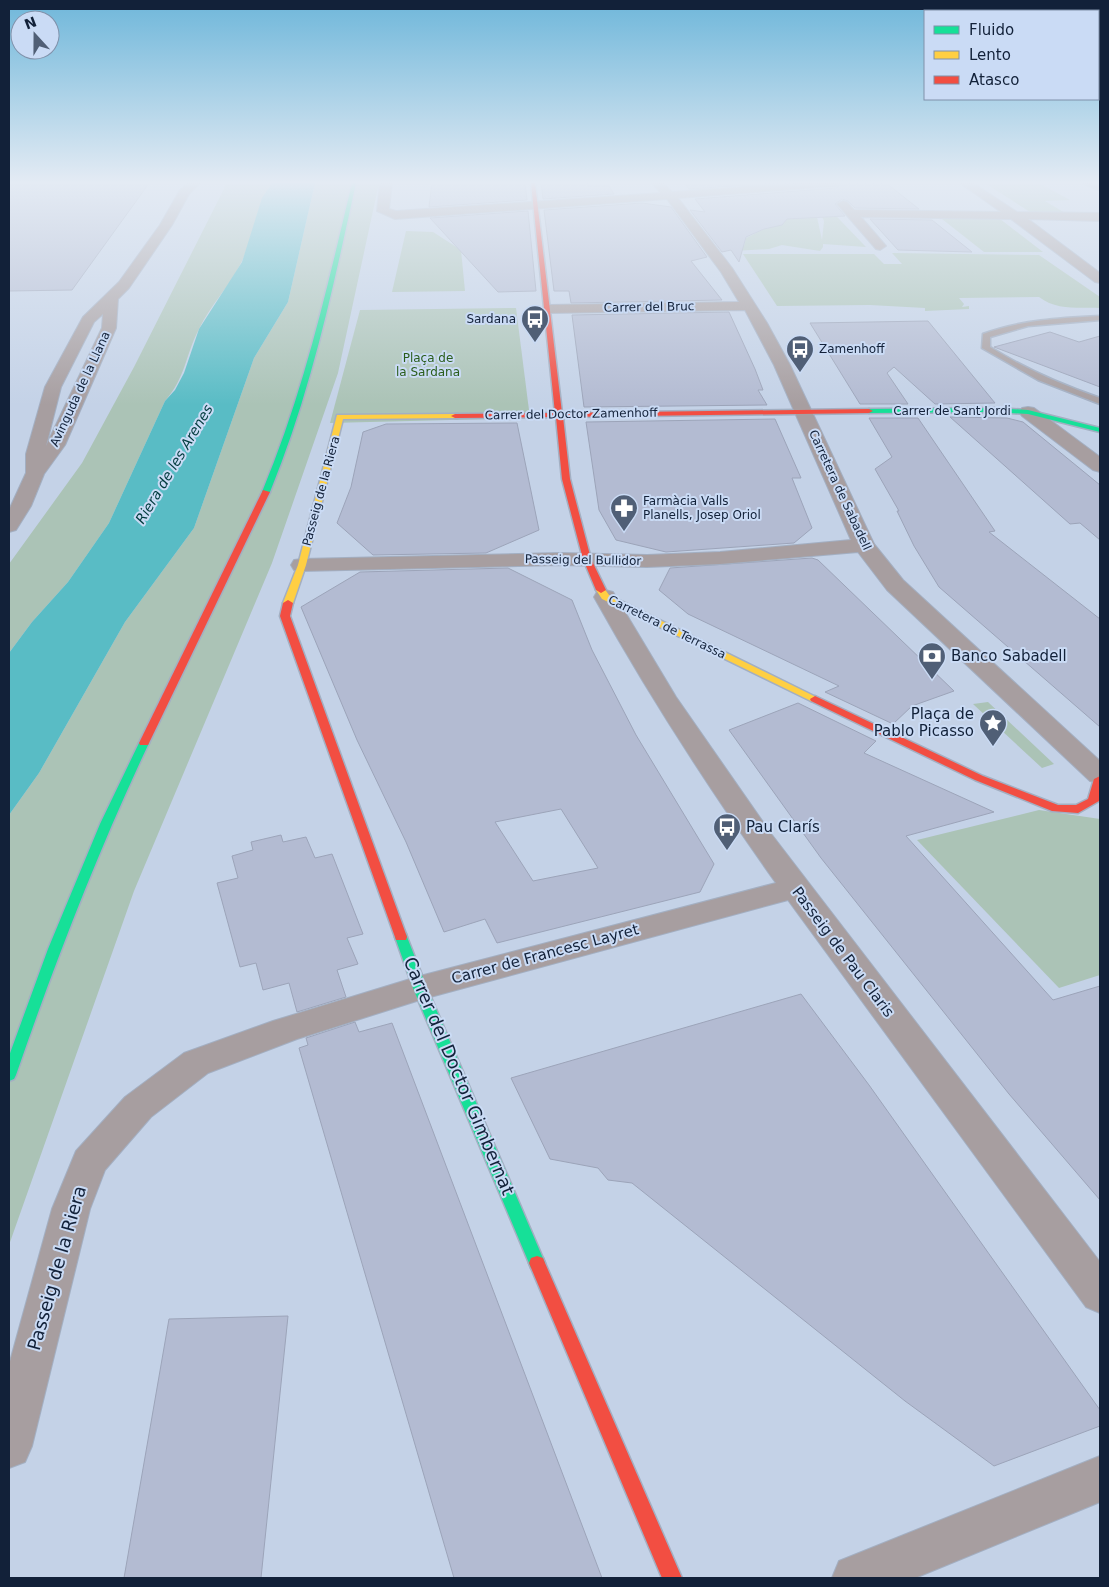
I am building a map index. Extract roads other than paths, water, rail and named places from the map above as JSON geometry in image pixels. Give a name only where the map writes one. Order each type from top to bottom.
[{"type":"street","name":"Avinguda de la Llana","points":[[35,473],[35,454],[53,387],[88,320],[124,285],[144,257]]},
{"type":"street","points":[[9,1075],[69,914],[127,777],[235,559],[285,450],[318,336],[336,257]]},
{"type":"street","name":"Carretera de Terrassa","points":[[541,257],[566,479],[587,559],[605,597],[979,778],[1056,808],[1078,809],[1093,801],[1100,779]]},
{"type":"street","name":"Carretera de Sabadell","points":[[715,257],[750,306],[782,365],[864,545],[895,585],[1100,775]]},
{"type":"street","points":[[1070,257],[1100,279]]},
{"type":"street","name":"Avinguda de la Llana","points":[[16,505],[35,473],[56,445],[106,335],[112,311],[111,299]]},
{"type":"street","name":"Carrer del Bruc","points":[[548,309],[750,306]]},
{"type":"street","name":"Carrer de Sant Jordi","points":[[803,411],[995,410],[1028,412],[1100,430]]},
{"type":"street","name":"Carrer del Doctor Zamenhoff","points":[[340,417],[803,411]]},
{"type":"street","points":[[1028,412],[1064,431],[1100,466]]},
{"type":"street","name":"Passeig de la Riera","points":[[302,565],[340,417]]},
{"type":"street","name":"Carrer de Sant Jordi","points":[[1064,431],[1076,427],[1100,430]]},
{"type":"street","name":"Passeig del Bullidor","points":[[302,565],[587,559],[647,561],[711,558],[864,545]]},
{"type":"street","name":"Carrer del Doctor Gimbernat","points":[[302,565],[289,595],[285,616],[420,988],[672,1578]]},
{"type":"street","name":"Passeig de Pau Claris","points":[[605,597],[640,661],[693,744],[795,888],[1100,1294]]},
{"type":"street","name":"Carrer de Francesc Layret","points":[[138,1107],[196,1063],[285,1030],[420,988],[795,888]]},
{"type":"street","name":"Passeig de la Riera","points":[[9,1446],[71,1209],[88,1162],[138,1107]]},
{"type":"street","points":[[856,1578],[1100,1479]]},
{"type":"lane","points":[[1100,318],[1035,322],[1002,329],[986,336],[986,348],[1010,364],[1100,401]]},
{"type":"water","name":"Riera de les Arenes","points":[[244,257],[298,257],[288,302],[254,358],[194,528],[125,622],[39,773],[9,815],[9,653],[32,622],[68,582],[109,523],[165,401],[175,390],[184,373],[199,329]]},
{"type":"place","name":"Sardana","points":[[535,343]]},
{"type":"place","name":"Zamenhoff","points":[[800,373]]},
{"type":"place","name":"Farmàcia Valls Planells, Josep Oriol","points":[[624,532]]},
{"type":"place","name":"Banco Sabadell","points":[[932,680]]},
{"type":"place","name":"Plaça de Pablo Picasso","points":[[993,747]]},
{"type":"place","name":"Pau Clarís","points":[[727,851]]},
{"type":"park label","name":"Plaça de la Sardana","points":[[428,365]]}]
